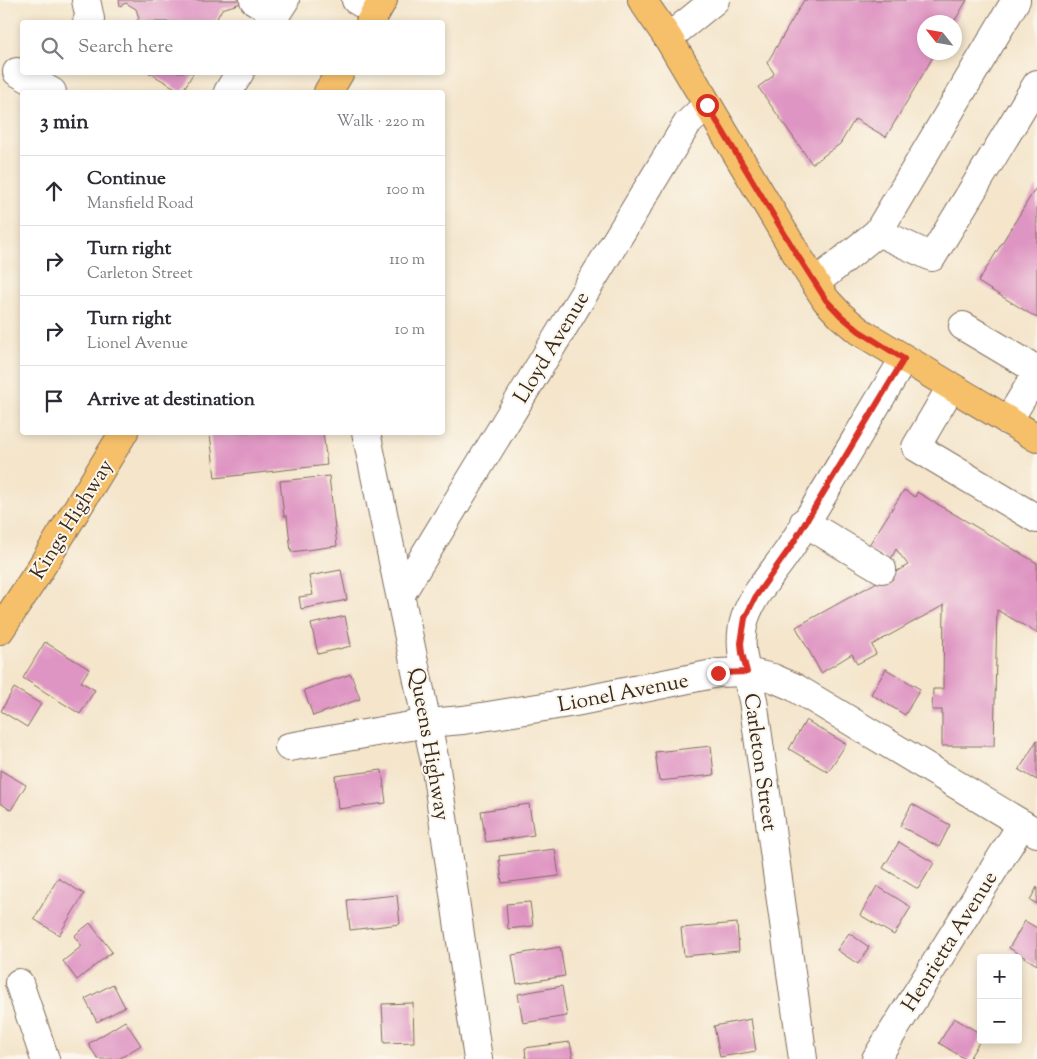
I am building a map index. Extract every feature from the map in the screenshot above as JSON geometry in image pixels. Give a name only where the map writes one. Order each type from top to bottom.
[{"type":"main road","points":[[642,0],[668,38],[826,300],[853,326],[904,359],[1037,438]]},
{"type":"main road","points":[[329,90],[338,75]]},
{"type":"main road","name":"Kings Highway","points":[[0,630],[10,602],[122,435]]},
{"type":"street","points":[[86,0],[89,20]]},
{"type":"street","points":[[668,38],[715,0]]},
{"type":"street","points":[[815,283],[878,232],[1016,0]]},
{"type":"street","points":[[25,75],[53,85]]},
{"type":"street","points":[[229,90],[238,75]]},
{"type":"street","points":[[878,232],[932,257],[1037,84]]},
{"type":"street","name":"Lloyd Avenue","points":[[401,594],[688,124],[707,105]]},
{"type":"street","points":[[962,326],[1037,372],[1008,421]]},
{"type":"street","name":"Carleton Street","points":[[803,1059],[753,700],[741,643],[745,618],[756,596],[792,545],[804,522],[904,359]]},
{"type":"street","points":[[950,387],[916,446],[1037,519]]},
{"type":"street","name":"Queens Highway","points":[[367,435],[435,762],[478,1059]]},
{"type":"street","points":[[804,522],[882,569]]},
{"type":"street","name":"Lionel Avenue","points":[[289,747],[428,723],[463,720],[575,702],[718,673],[747,672],[773,678],[794,688],[1029,828]]},
{"type":"street","name":"Henrietta Avenue","points":[[876,1059],[1029,828]]},
{"type":"street","points":[[19,983],[46,1059]]},
{"type":"building","points":[[119,0],[251,0],[222,9],[216,20],[138,20],[139,18],[136,9],[126,3],[120,6]]},
{"type":"building","points":[[804,0],[967,0],[958,15],[917,15],[917,60],[931,60],[886,137],[855,119],[840,144],[812,164],[758,87],[772,77],[774,73],[767,63]]},
{"type":"building","points":[[153,75],[192,75],[183,90],[179,90]]},
{"type":"building","points":[[1037,186],[1037,318],[978,282]]},
{"type":"building","points":[[210,435],[323,435],[327,465],[215,478]]},
{"type":"building","points":[[329,476],[337,546],[291,552],[287,516],[284,516],[280,481]]},
{"type":"building","points":[[904,490],[915,497],[917,492],[1037,563],[1037,633],[997,610],[994,746],[942,746],[942,710],[932,710],[933,689],[943,689],[944,605],[872,645],[876,654],[857,664],[852,654],[821,673],[796,627],[908,565],[896,549],[890,561],[867,548]]},
{"type":"building","points":[[341,570],[347,600],[301,609],[299,597],[313,595],[309,576]]},
{"type":"building","points":[[345,616],[351,646],[318,654],[311,624]]},
{"type":"building","points":[[45,642],[89,669],[81,682],[95,690],[80,714],[23,678]]},
{"type":"building","points":[[886,669],[920,689],[905,715],[871,694]]},
{"type":"building","points":[[351,674],[360,699],[313,716],[304,690]]},
{"type":"building","points":[[14,688],[41,704],[27,727],[1,711]]},
{"type":"building","points":[[806,720],[846,744],[828,772],[789,749]]},
{"type":"building","points":[[1037,740],[1037,780],[1019,770]]},
{"type":"building","points":[[711,746],[714,775],[659,781],[655,752]]},
{"type":"building","points":[[0,770],[26,785],[11,810],[0,803]]},
{"type":"building","points":[[382,770],[386,803],[338,809],[335,776]]},
{"type":"building","points":[[529,804],[534,835],[486,842],[481,811]]},
{"type":"building","points":[[912,804],[950,825],[939,847],[900,826]]},
{"type":"building","points":[[899,842],[934,863],[918,889],[883,868]]},
{"type":"building","points":[[555,849],[559,876],[502,883],[499,856]]},
{"type":"building","points":[[58,878],[84,894],[59,935],[34,919]]},
{"type":"building","points":[[877,886],[911,907],[894,935],[860,915]]},
{"type":"building","points":[[1037,887],[1037,904],[1030,900]]},
{"type":"building","points":[[397,895],[400,924],[350,930],[347,900]]},
{"type":"building","points":[[530,902],[533,926],[508,929],[506,904]]},
{"type":"building","points":[[1025,921],[1037,928],[1037,965],[1022,956],[1022,954],[1009,948]]},
{"type":"building","points":[[90,923],[112,952],[77,980],[63,961],[82,946],[74,936]]},
{"type":"building","points":[[737,923],[739,951],[684,956],[681,928]]},
{"type":"building","points":[[849,933],[869,947],[858,964],[837,950]]},
{"type":"building","points":[[560,947],[565,976],[517,984],[512,955]]},
{"type":"building","points":[[113,984],[125,1007],[97,1022],[85,999]]},
{"type":"building","points":[[562,986],[567,1016],[523,1023],[518,994]]},
{"type":"building","points":[[413,1003],[414,1042],[384,1043],[382,1004]]},
{"type":"building","points":[[954,1018],[977,1032],[978,1044],[969,1059],[965,1059],[939,1043]]},
{"type":"building","points":[[751,1019],[756,1051],[720,1057],[714,1026]]},
{"type":"building","points":[[125,1021],[141,1045],[119,1059],[98,1059],[88,1044]]},
{"type":"building","points":[[570,1042],[573,1059],[526,1059],[525,1048]]},
{"type":"route","points":[[707,105],[826,300],[859,331],[904,359],[804,522],[792,545],[756,596],[745,618],[741,643],[747,672],[718,673]]}]
